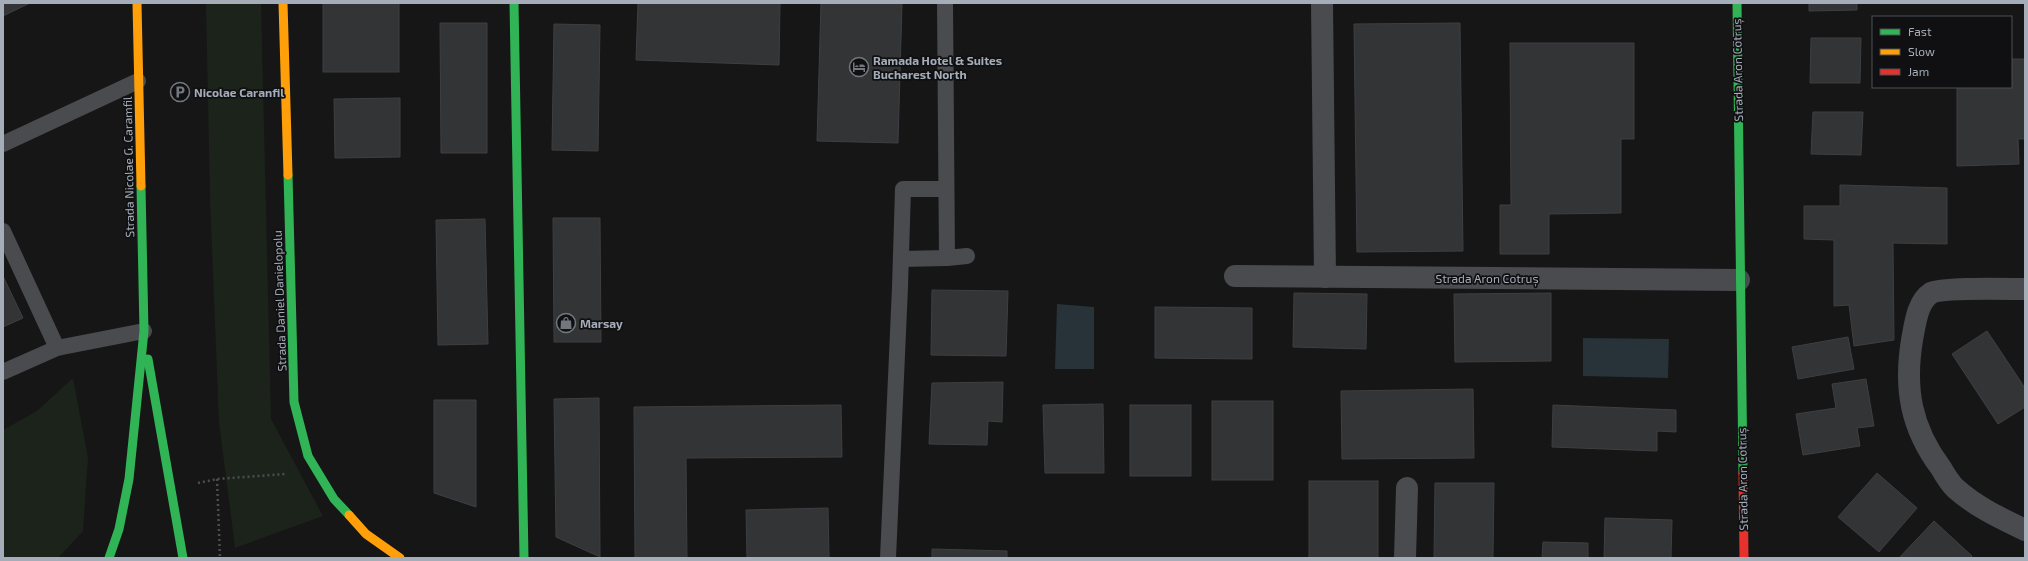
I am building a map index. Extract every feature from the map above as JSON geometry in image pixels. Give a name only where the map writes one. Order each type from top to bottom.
[{"type":"street","name":"Strada Nicolae G. Caramfil","points":[[109,558],[119,529],[129,479],[144,331],[137,3]]},
{"type":"street","name":"Strada Daniel Danielopolu","points":[[283,3],[294,402],[308,456],[334,500],[366,534],[400,558]]},
{"type":"street","points":[[514,3],[524,558]]},
{"type":"street","points":[[1322,3],[1325,277]]},
{"type":"street","name":"Strada Aron Cotruș","points":[[1737,3],[1739,280],[1744,558]]},
{"type":"street","name":"Strada Aron Cotruș","points":[[1235,276],[1739,280]]},
{"type":"street","points":[[2025,289],[1948,290],[1931,293],[1921,306],[1915,323],[1910,356],[1908,390],[1917,425],[1932,456],[1954,487],[1990,514],[2025,530]]},
{"type":"street","name":"Strada Nicolae G. Caramfil","points":[[144,331],[183,558]]},
{"type":"street","points":[[1405,558],[1407,488]]},
{"type":"lane","points":[[945,3],[947,258]]},
{"type":"lane","points":[[3,144],[138,81]]},
{"type":"lane","points":[[888,558],[903,189],[946,189]]},
{"type":"lane","points":[[3,231],[57,348]]},
{"type":"lane","points":[[901,259],[967,256]]},
{"type":"lane","points":[[3,372],[57,348],[144,331]]},
{"type":"path","points":[[170,489],[217,479],[317,472]]},
{"type":"path","points":[[217,479],[220,558]]},
{"type":"shaded area","points":[[206,3],[261,3],[271,419],[323,516],[235,548],[219,422],[210,198]]},
{"type":"shaded area","points":[[1057,304],[1094,307],[1094,369],[1055,369]]},
{"type":"shaded area","points":[[1583,338],[1669,339],[1668,378],[1583,376]]},
{"type":"shaded area","points":[[73,378],[88,458],[83,531],[58,558],[5,558],[3,556],[3,430],[37,411]]},
{"type":"building","points":[[3,3],[30,3],[3,16]]},
{"type":"building","points":[[323,3],[399,3],[399,72],[323,72]]},
{"type":"building","points":[[638,3],[780,3],[779,65],[636,60]]},
{"type":"building","points":[[821,3],[902,3],[898,143],[817,141]]},
{"type":"building","points":[[1809,3],[1857,3],[1857,10],[1809,11]]},
{"type":"building","points":[[440,23],[487,23],[487,153],[441,153]]},
{"type":"building","points":[[1460,23],[1463,251],[1357,252],[1354,24]]},
{"type":"building","points":[[554,24],[600,25],[598,151],[552,150]]},
{"type":"building","points":[[1811,38],[1861,38],[1860,83],[1810,83]]},
{"type":"building","points":[[1510,43],[1634,43],[1634,139],[1621,139],[1621,213],[1549,214],[1549,254],[1500,254],[1500,205],[1511,205]]},
{"type":"building","points":[[2012,59],[2025,59],[2025,139],[2018,139],[2019,164],[1957,166],[1957,88],[2012,88]]},
{"type":"building","points":[[400,98],[400,157],[335,158],[334,99]]},
{"type":"building","points":[[1813,112],[1863,112],[1861,155],[1811,154]]},
{"type":"building","points":[[1840,185],[1947,188],[1947,244],[1893,243],[1894,340],[1854,346],[1849,305],[1834,306],[1834,240],[1804,239],[1804,206],[1840,206]]},
{"type":"building","points":[[553,218],[600,218],[601,342],[554,342]]},
{"type":"building","points":[[485,219],[488,344],[438,345],[436,220]]},
{"type":"building","points":[[3,276],[23,318],[3,327]]},
{"type":"building","points":[[932,290],[1008,291],[1006,356],[931,355]]},
{"type":"building","points":[[1294,293],[1367,294],[1366,349],[1293,347]]},
{"type":"building","points":[[1551,293],[1551,361],[1455,362],[1454,294]]},
{"type":"building","points":[[1155,307],[1252,308],[1252,359],[1155,358]]},
{"type":"building","points":[[1987,331],[2025,388],[2025,407],[1998,424],[1952,354]]},
{"type":"building","points":[[1848,337],[1854,369],[1798,379],[1792,347]]},
{"type":"building","points":[[1866,379],[1874,426],[1857,428],[1860,446],[1803,455],[1796,414],[1836,408],[1832,384]]},
{"type":"building","points":[[1003,382],[1002,422],[988,421],[987,445],[929,444],[932,383]]},
{"type":"building","points":[[1473,389],[1474,458],[1342,459],[1341,391]]},
{"type":"building","points":[[599,398],[600,557],[556,537],[554,399]]},
{"type":"building","points":[[434,400],[476,400],[476,507],[434,493]]},
{"type":"building","points":[[1212,401],[1273,401],[1273,480],[1212,480]]},
{"type":"building","points":[[1103,404],[1104,473],[1045,473],[1043,405]]},
{"type":"building","points":[[841,405],[842,457],[686,458],[687,558],[635,558],[634,407]]},
{"type":"building","points":[[1130,405],[1191,405],[1191,476],[1130,476]]},
{"type":"building","points":[[1553,405],[1676,410],[1676,432],[1657,431],[1657,451],[1552,447]]},
{"type":"building","points":[[1877,473],[1917,508],[1879,552],[1838,517]]},
{"type":"building","points":[[1309,481],[1378,481],[1378,558],[1309,558]]},
{"type":"building","points":[[1435,483],[1494,483],[1493,558],[1434,558]]},
{"type":"building","points":[[828,508],[829,558],[747,558],[746,510]]},
{"type":"building","points":[[1605,518],[1672,520],[1671,558],[1604,558]]},
{"type":"building","points":[[1934,521],[1972,556],[1970,558],[1899,558]]},
{"type":"building","points":[[1543,542],[1588,543],[1588,558],[1542,558]]},
{"type":"building","points":[[932,549],[1007,551],[1007,558],[932,558]]},
{"type":"traffic: fast","points":[[514,3],[524,558]]},
{"type":"traffic: fast","points":[[1737,3],[1743,473]]},
{"type":"traffic: fast","points":[[288,175],[294,402],[308,456],[334,499],[349,515]]},
{"type":"traffic: fast","points":[[109,558],[119,529],[129,479],[144,331],[141,186]]},
{"type":"traffic: fast","points":[[148,359],[183,558]]},
{"type":"traffic: slow","points":[[137,3],[141,186]]},
{"type":"traffic: slow","points":[[283,3],[288,175]]},
{"type":"traffic: slow","points":[[349,515],[366,534],[400,558]]},
{"type":"traffic: jam","points":[[1743,473],[1744,558]]},
{"type":"place","name":"Ramada Hotel & Suites Bucharest North","points":[[859,67]]},
{"type":"place","name":"Nicolae Caranfil","points":[[180,92]]},
{"type":"place","name":"Marsay","points":[[566,323]]}]
